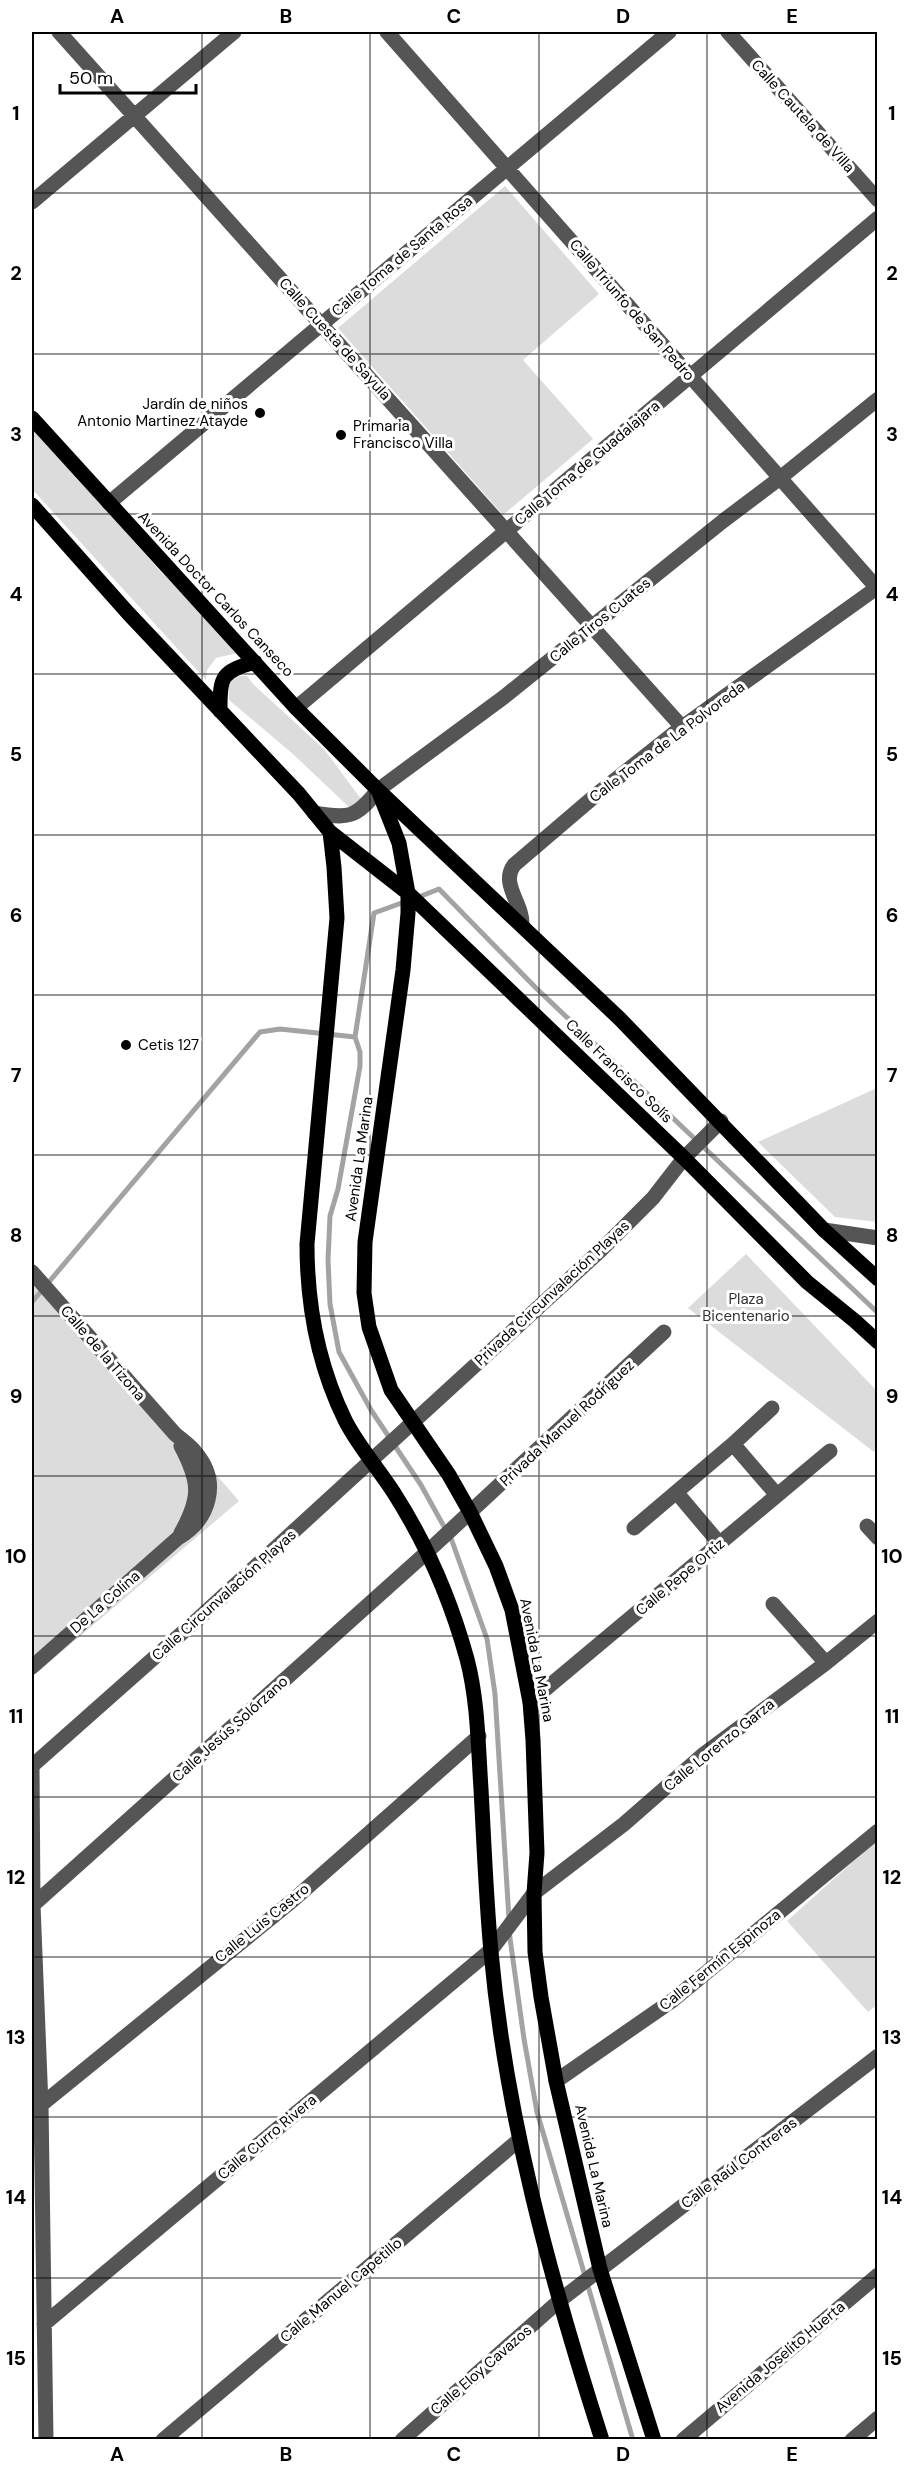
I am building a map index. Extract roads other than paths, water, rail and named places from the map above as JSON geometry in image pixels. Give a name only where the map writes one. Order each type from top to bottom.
[{"type":"main road","name":"Avenida Doctor Carlos Canseco","points":[[32,418],[296,708],[378,790]]},
{"type":"main road","points":[[32,505],[134,620],[330,832],[336,893],[336,934],[310,1199],[307,1277],[318,1347],[334,1395],[347,1424],[415,1528],[454,1618],[467,1661],[478,1736],[491,1950],[519,2140],[559,2301],[602,2439]]},
{"type":"main road","points":[[220,711],[220,690],[224,678],[231,669],[255,662]]},
{"type":"main road","points":[[378,790],[522,924],[721,1121],[824,1230],[878,1279]]},
{"type":"main road","name":"Avenida La Marina","points":[[378,790],[399,843],[408,893],[408,913],[403,970],[365,1242],[364,1293],[369,1327],[379,1362],[391,1390],[470,1512],[496,1566],[512,1610],[530,1702],[537,1853],[534,1893],[535,1952],[556,2081],[600,2269],[654,2439]]},
{"type":"main road","name":"Calle Francisco Solís","points":[[330,832],[408,893],[684,1158],[807,1282],[878,1342]]},
{"type":"street","name":"Calle Cuesta de Sayula","points":[[59,32],[682,727]]},
{"type":"street","points":[[32,202],[234,32]]},
{"type":"street","name":"Calle Triunfo de San Pedro","points":[[387,32],[877,588]]},
{"type":"street","name":"Calle Toma de Santa Rosa","points":[[109,503],[669,32]]},
{"type":"street","name":"Calle Cautela de Villa","points":[[728,32],[878,200]]},
{"type":"street","name":"Calle Toma de Guadalajara","points":[[296,708],[878,218]]},
{"type":"street","name":"Calle Tiros Cuates","points":[[314,813],[341,817],[352,815],[363,808],[378,790],[504,697],[878,399]]},
{"type":"street","name":"Calle Toma de La Polvoreda","points":[[522,924],[523,914],[509,883],[509,872],[514,865],[596,795],[682,727],[877,588]]},
{"type":"street","name":"Privada Circunvalación Playas","points":[[412,1421],[601,1250],[653,1198],[684,1158],[721,1121]]},
{"type":"street","points":[[824,1230],[878,1238]]},
{"type":"street","name":"Calle de la Tizona","points":[[32,1272],[175,1434],[189,1460],[197,1483],[192,1511],[178,1538]]},
{"type":"street","name":"Privada Manuel Rodríguez","points":[[470,1512],[664,1332]]},
{"type":"street","points":[[634,1528],[677,1493],[772,1408]]},
{"type":"street","name":"Calle Circunvalación Playas","points":[[32,1766],[199,1618],[412,1421]]},
{"type":"street","points":[[733,1444],[777,1496]]},
{"type":"street","name":"Calle Pepe Ortiz","points":[[530,1702],[830,1451]]},
{"type":"street","points":[[677,1493],[720,1544]]},
{"type":"street","points":[[426,1552],[470,1512]]},
{"type":"street","name":"De La Colina","points":[[32,1667],[178,1538]]},
{"type":"street","name":"Calle Jesús Solórzano","points":[[32,1906],[426,1552]]},
{"type":"street","points":[[773,1604],[826,1663]]},
{"type":"street","name":"Calle Lorenzo Garza","points":[[534,1893],[624,1824],[704,1754],[878,1621]]},
{"type":"street","name":"Calle Luis Castro","points":[[41,2105],[292,1901],[478,1736]]},
{"type":"street","points":[[32,1766],[32,1906],[41,2105],[46,2439]]},
{"type":"street","name":"Calle Fermín Espinoza","points":[[556,2081],[673,2000],[878,1831]]},
{"type":"street","points":[[491,1950],[534,1893]]},
{"type":"street","name":"Calle Curro Rivera","points":[[44,2324],[491,1950]]},
{"type":"street","name":"Calle Raúl Contreras","points":[[559,2301],[878,2056]]},
{"type":"street","name":"Calle Manuel Capetillo","points":[[164,2439],[519,2140]]},
{"type":"street","name":"Avenida Joselito Huerta","points":[[683,2439],[878,2275]]},
{"type":"street","name":"Calle Eloy Cavazos","points":[[402,2439],[559,2301]]},
{"type":"street","points":[[852,2439],[878,2418]]},
{"type":"waterway","points":[[416,898],[439,889],[536,988],[878,1313]]},
{"type":"waterway","points":[[355,1037],[374,913],[407,901]]},
{"type":"waterway","points":[[32,1302],[260,1032],[280,1029],[355,1037],[360,1052],[360,1066],[338,1189],[330,1216],[328,1260],[330,1304],[339,1352],[371,1410],[421,1485],[452,1541],[487,1639],[495,1694],[509,1919]]},
{"type":"waterway","points":[[509,1931],[537,2112],[633,2440]]},
{"type":"place","name":"Jardín de niños Antonio Martinez Atayde","points":[[260,413]]},
{"type":"place","name":"Primaria Francisco Villa","points":[[341,435]]},
{"type":"place","name":"Cetis 127","points":[[126,1045]]},
{"type":"park label","name":"Plaza Bicentenario","points":[[746,1308]]}]
